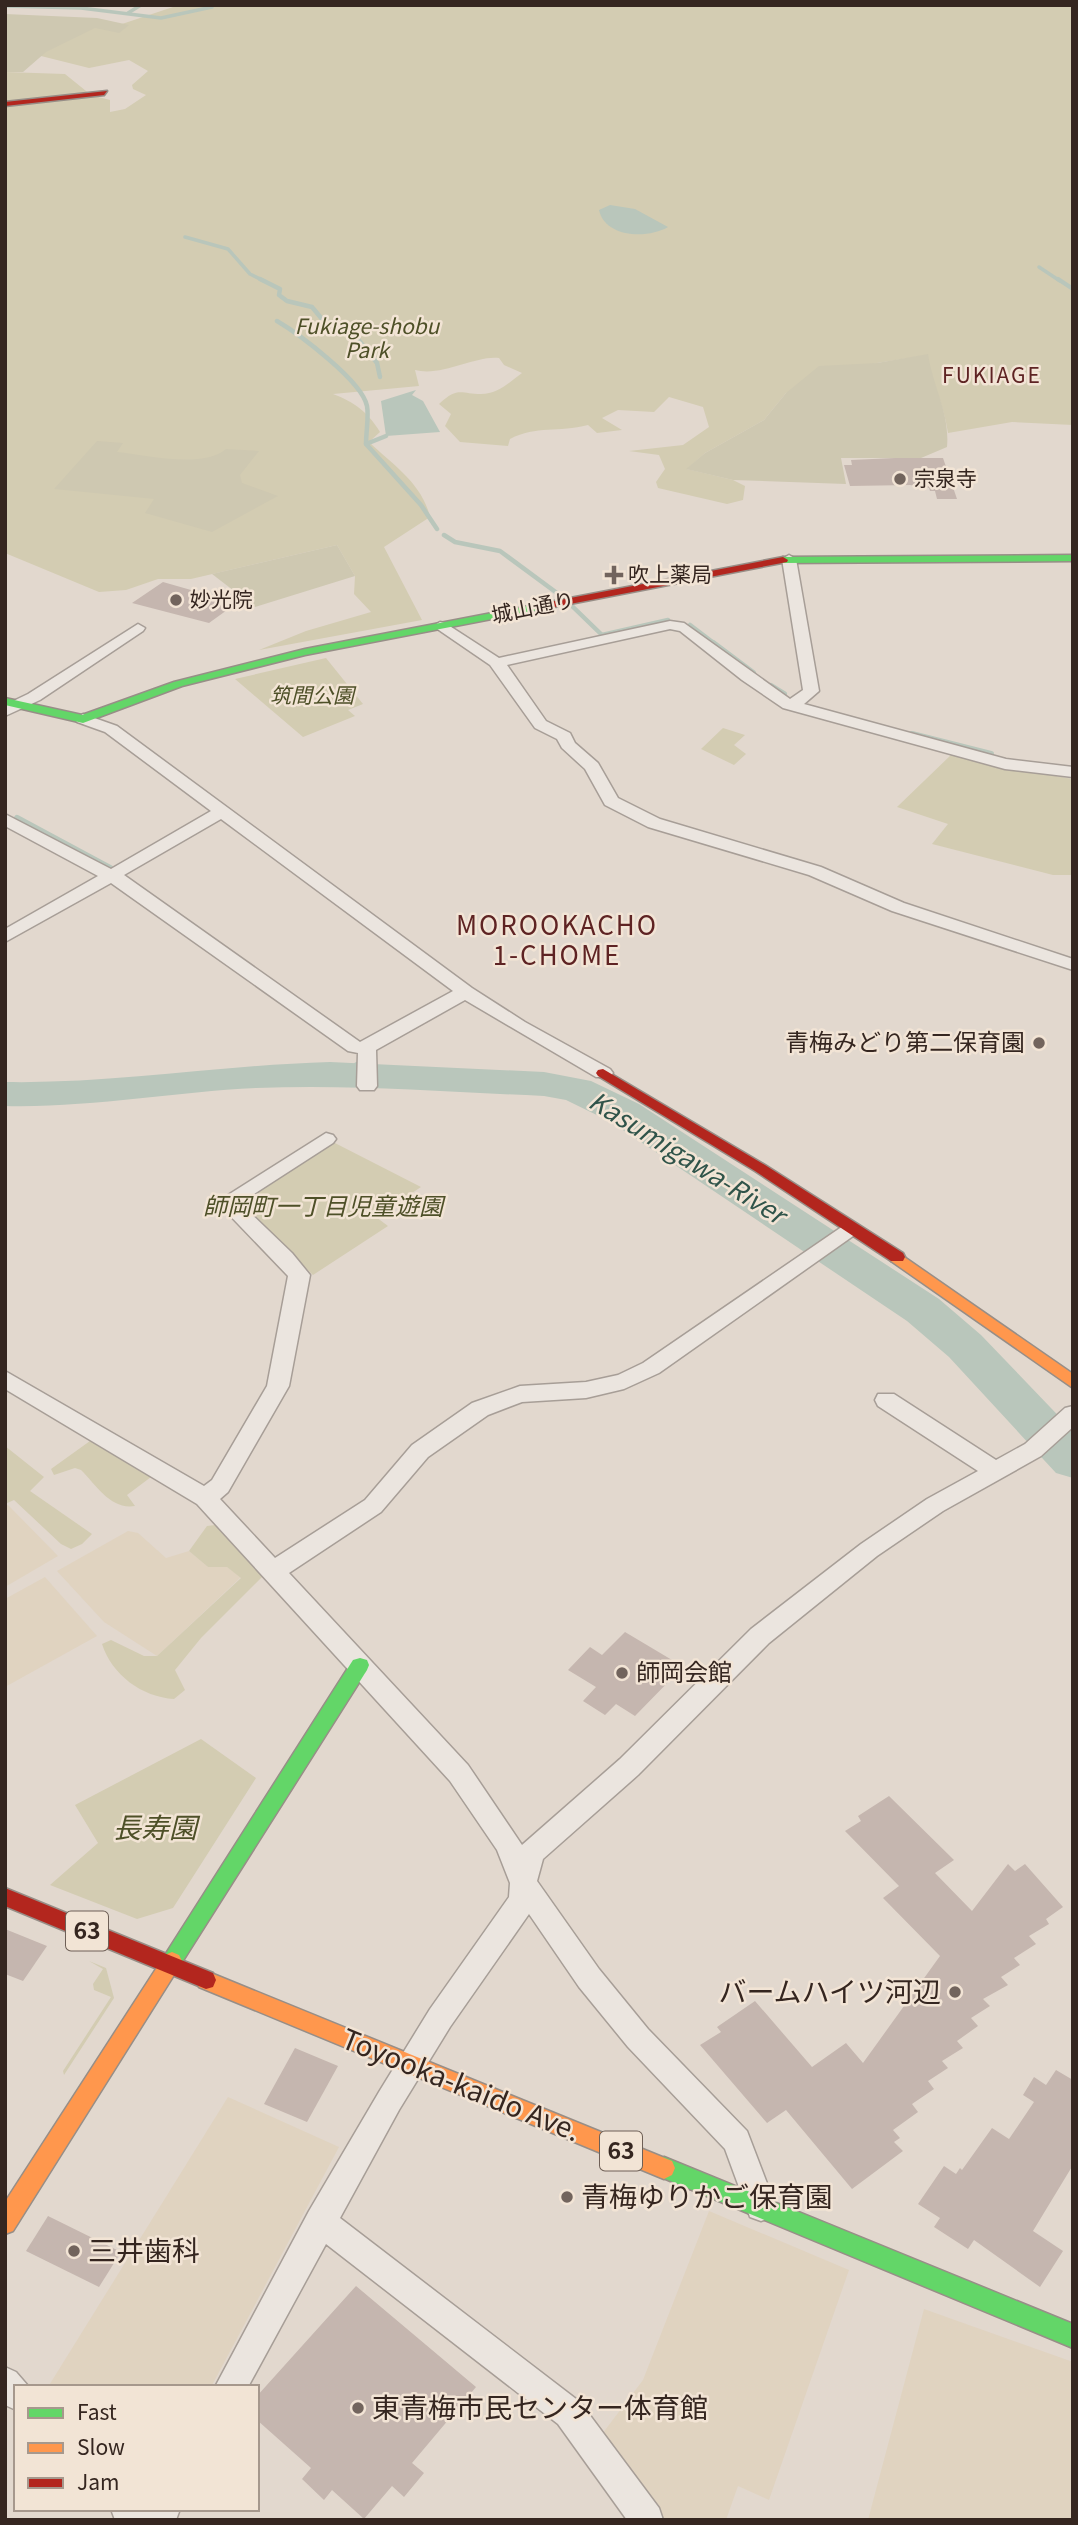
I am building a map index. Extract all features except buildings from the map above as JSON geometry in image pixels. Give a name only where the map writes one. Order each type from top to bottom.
[{"type":"street","points":[[5,104],[104,93]]},
{"type":"street","name":"城山通り","points":[[83,719],[105,708],[216,674],[305,652],[789,559],[1073,558]]},
{"type":"street","points":[[789,559],[811,691],[804,699],[789,705]]},
{"type":"street","points":[[496,663],[670,625],[684,627],[747,677],[789,705],[1005,764],[1073,772]]},
{"type":"street","points":[[440,626],[496,663],[532,715],[553,734],[564,736],[568,744],[592,766],[611,801],[630,812],[681,832],[815,871],[898,907],[1073,965]]},
{"type":"street","points":[[8,705],[34,697],[138,628]]},
{"type":"street","points":[[8,705],[83,719],[111,729],[466,992],[518,1027],[603,1073],[846,1234],[950,1293],[1032,1357],[1073,1382]]},
{"type":"street","points":[[5,937],[221,812]]},
{"type":"street","points":[[5,819],[113,876],[367,1057]]},
{"type":"street","points":[[367,1057],[466,992]]},
{"type":"street","points":[[367,1057],[367,1086]]},
{"type":"street","points":[[205,1498],[220,1486],[278,1386],[299,1275],[227,1202],[326,1139]]},
{"type":"street","points":[[274,1572],[373,1506],[420,1451],[480,1409],[520,1394],[586,1390],[624,1381],[651,1368],[846,1234]]},
{"type":"street","points":[[5,1379],[205,1498],[459,1773],[492,1816],[509,1845],[523,1882],[589,1978],[622,2018],[737,2141],[761,2207]]},
{"type":"street","points":[[886,1400],[997,1472]]},
{"type":"street","points":[[232,2385],[320,2221],[411,2065],[523,1900],[523,1882],[531,1853],[629,1767],[760,1636],[869,1550],[935,1505],[997,1472],[1036,1447],[1067,1420]]},
{"type":"street","points":[[5,2223],[360,1665]]},
{"type":"street","name":"Toyooka-kaido Ave.","points":[[5,1897],[1073,2336]]},
{"type":"street","points":[[320,2221],[569,2413],[647,2520]]},
{"type":"shaded area","points":[[5,14],[97,18],[129,25],[119,33],[95,28],[46,52],[23,72],[5,72]]},
{"type":"shaded area","points":[[610,205],[635,209],[668,227],[639,234],[618,231],[603,219],[599,210]]},
{"type":"shaded area","points":[[928,354],[944,411],[947,447],[921,458],[841,458],[846,484],[733,480],[686,469],[705,453],[764,420],[786,393],[819,366],[877,363]]},
{"type":"shaded area","points":[[416,390],[412,395],[423,401],[440,432],[386,436],[381,401]]},
{"type":"shaded area","points":[[97,441],[123,443],[117,452],[189,460],[216,455],[226,449],[259,451],[240,475],[242,483],[278,496],[212,532],[145,513],[154,499],[54,489]]},
{"type":"shaded area","points":[[337,545],[355,576],[255,607],[212,574]]},
{"type":"shaded area","points":[[8,1505],[58,1556],[5,1587],[5,1506]]},
{"type":"shaded area","points":[[128,1531],[138,1533],[166,1558],[189,1551],[208,1567],[227,1567],[241,1577],[157,1656],[104,1622],[57,1571]]},
{"type":"shaded area","points":[[45,1577],[97,1636],[5,1687],[5,1599]]},
{"type":"shaded area","points":[[228,2097],[339,2147],[212,2385],[49,2385]]},
{"type":"shaded area","points":[[709,2211],[849,2270],[769,2500],[738,2486],[726,2520],[660,2520],[599,2438],[643,2380]]},
{"type":"shaded area","points":[[924,2309],[1073,2362],[1073,2520],[868,2520]]},
{"type":"green space","name":"Fukiage-shobu Park","points":[[179,5],[1073,5],[1073,425],[1012,422],[948,433],[927,355],[877,363],[786,393],[764,420],[705,453],[687,469],[733,480],[745,486],[743,500],[727,504],[658,488],[656,482],[665,469],[659,455],[629,451],[683,445],[709,427],[703,407],[669,397],[654,412],[618,410],[602,418],[622,430],[597,433],[588,425],[529,432],[510,439],[508,446],[460,442],[445,426],[451,414],[439,404],[455,393],[493,392],[522,373],[504,365],[499,358],[490,358],[436,371],[415,370],[419,386],[333,394],[354,404],[371,419],[380,432],[369,442],[406,475],[426,505],[430,517],[384,547],[422,620],[259,650],[306,631],[371,612],[354,594],[355,576],[337,545],[191,579],[158,579],[126,590],[99,592],[5,553],[5,72],[65,74],[91,95],[110,100],[110,112],[125,109],[146,95],[133,89],[132,85],[148,71],[129,60],[89,68],[13,49],[65,27],[113,27]]},
{"type":"green space","name":"筑間公園","points":[[326,658],[363,704],[348,710],[355,716],[303,737],[235,679]]},
{"type":"green space","points":[[723,728],[745,735],[734,745],[746,754],[734,765],[701,749]]},
{"type":"green space","points":[[952,754],[1009,768],[1073,779],[1073,875],[1053,875],[932,844],[948,824],[897,807]]},
{"type":"green space","name":"師岡町一丁目児童遊園","points":[[331,1141],[421,1187],[376,1217],[388,1226],[313,1275],[239,1204],[241,1196]]},
{"type":"green space","points":[[90,1441],[151,1477],[127,1495],[135,1506],[112,1501],[81,1470],[75,1468],[54,1475],[51,1469]]},
{"type":"green space","points":[[5,1446],[44,1477],[30,1491],[92,1534],[82,1544],[71,1549],[61,1544],[14,1500],[5,1504]]},
{"type":"green space","points":[[215,1525],[263,1576],[201,1638],[175,1670],[185,1690],[174,1699],[151,1694],[121,1674],[102,1644],[111,1640],[144,1656],[157,1656],[241,1578],[227,1567],[208,1567],[189,1551],[207,1526]]},
{"type":"green space","name":"長寿園","points":[[201,1739],[256,1778],[173,1908],[137,1919],[50,1885],[98,1843],[75,1805]]},
{"type":"green space","points":[[89,1961],[106,1968],[114,1998],[64,2075],[63,2071],[111,1997],[94,1990],[93,1984],[103,1969]]},
{"type":"waterway","points":[[128,13],[141,5]]},
{"type":"waterway","points":[[5,6],[81,8],[161,18],[212,7]]},
{"type":"waterway","points":[[185,237],[228,249],[250,274],[280,289],[279,295],[287,301],[312,307],[322,319],[353,333],[377,363],[380,377]]},
{"type":"waterway","points":[[1039,267],[1060,281]]},
{"type":"waterway","points":[[1058,279],[1073,289]]},
{"type":"waterway","points":[[277,321],[314,347],[342,372],[363,396],[368,420],[366,444]]},
{"type":"waterway","points":[[366,444],[386,436]]},
{"type":"waterway","points":[[366,444],[421,505],[437,529]]},
{"type":"waterway","points":[[444,535],[455,542],[500,551],[561,596]]},
{"type":"waterway","points":[[572,606],[602,635],[668,620]]},
{"type":"waterway","points":[[690,625],[715,644]]},
{"type":"waterway","points":[[713,643],[753,673]]},
{"type":"waterway","points":[[771,686],[784,694]]},
{"type":"waterway","points":[[912,734],[991,754]]},
{"type":"waterway","points":[[17,818],[110,868]]},
{"type":"waterway","points":[[357,1065],[357,1075]]},
{"type":"waterway","name":"Kasumigawa-River","points":[[5,1094],[51,1095],[253,1076],[330,1074],[544,1084],[577,1090],[625,1113],[923,1310],[965,1346],[1073,1461]]},
{"type":"traffic: fast","points":[[783,560],[1073,558]]},
{"type":"traffic: fast","points":[[5,701],[83,719],[178,684],[305,652],[539,607]]},
{"type":"traffic: fast","points":[[172,1961],[360,1665]]},
{"type":"traffic: fast","points":[[664,2168],[1073,2336]]},
{"type":"traffic: slow","points":[[897,1257],[1073,1382]]},
{"type":"traffic: slow","points":[[5,2223],[172,1961]]},
{"type":"traffic: slow","points":[[206,1980],[664,2168]]},
{"type":"traffic: jam","points":[[5,104],[104,93]]},
{"type":"traffic: jam","points":[[539,607],[783,560]]},
{"type":"traffic: jam","points":[[603,1073],[760,1168],[897,1257]]},
{"type":"traffic: jam","points":[[5,1897],[206,1980]]},
{"type":"place","name":"宗泉寺","points":[[900,479]]},
{"type":"place","name":"吹上薬局","points":[[614,575]]},
{"type":"place","name":"妙光院","points":[[176,600]]},
{"type":"place","name":"青梅みどり第二保育園","points":[[1039,1043]]},
{"type":"place","name":"師岡会館","points":[[622,1673]]},
{"type":"place","name":"バームハイツ河辺","points":[[955,1992]]},
{"type":"place","name":"青梅ゆりかご保育園","points":[[567,2197]]},
{"type":"place","name":"三井歯科","points":[[74,2251]]},
{"type":"place","name":"東青梅市民センター体育館","points":[[358,2408]]},
{"type":"district","name":"FUKIAGE","points":[[992,376]]},
{"type":"district","name":"MOROOKACHO 1-CHOME","points":[[557,941]]}]
